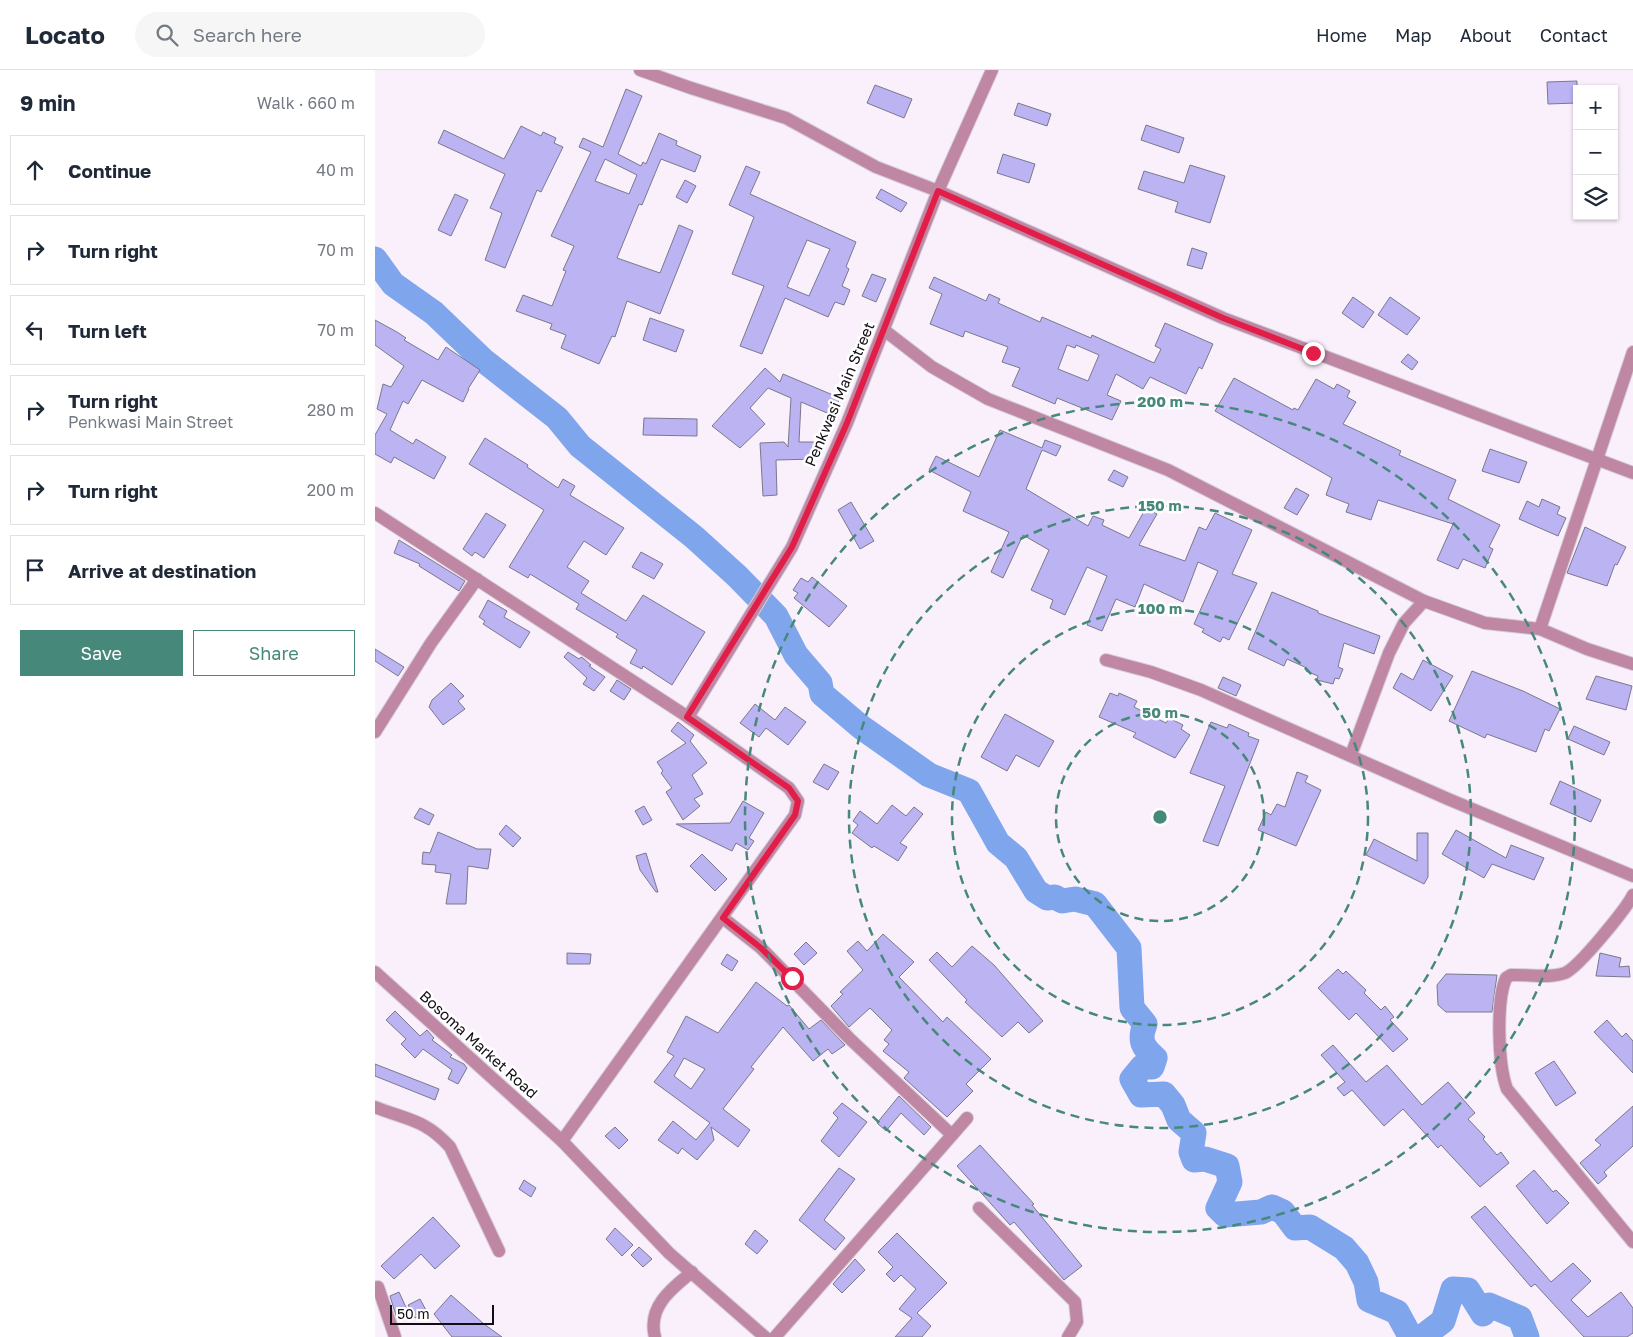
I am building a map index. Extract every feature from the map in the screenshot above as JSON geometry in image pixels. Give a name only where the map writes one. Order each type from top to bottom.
[{"type":"street","points":[[640,70],[786,118],[876,167],[938,191],[1223,318],[1598,458],[1633,473]]},
{"type":"street","name":"Penkwasi Main Street","points":[[687,717],[792,547],[847,423],[938,191],[993,70]]},
{"type":"street","points":[[884,330],[932,366],[988,399],[1168,470],[1424,602],[1485,623],[1539,629],[1587,649],[1633,664]]},
{"type":"street","points":[[1539,629],[1633,352]]},
{"type":"street","points":[[375,513],[687,717],[789,788],[798,801],[795,815],[562,1141]]},
{"type":"street","points":[[375,732],[431,644],[477,579]]},
{"type":"street","points":[[1351,755],[1389,653],[1403,623],[1424,602]]},
{"type":"street","points":[[1106,660],[1151,672],[1201,690],[1448,799],[1633,876]]},
{"type":"street","points":[[1632,902],[1578,964],[1565,973],[1552,975],[1511,975],[1506,978],[1502,1000],[1499,1058],[1507,1088],[1633,1242]]},
{"type":"street","points":[[723,918],[761,948],[849,1038],[952,1135]]},
{"type":"street","name":"Bosoma Market Road","points":[[375,972],[562,1141],[669,1254],[765,1337]]},
{"type":"street","points":[[375,1107],[418,1121],[438,1133],[450,1147],[499,1251]]},
{"type":"street","points":[[775,1337],[967,1118]]},
{"type":"street","points":[[979,1208],[1075,1302],[1077,1322],[1069,1337]]},
{"type":"street","points":[[655,1337],[656,1313],[662,1299],[692,1272]]},
{"type":"street","points":[[377,1286],[395,1337]]},
{"type":"building","points":[[1577,81],[1577,85],[1573,85],[1573,103],[1548,104],[1547,82]]},
{"type":"building","points":[[875,85],[912,99],[904,118],[867,103]]},
{"type":"building","points":[[626,89],[642,96],[618,154],[641,166],[643,162],[646,164],[659,133],[677,141],[676,145],[701,156],[695,172],[661,159],[642,205],[639,204],[617,258],[660,273],[679,225],[693,231],[660,314],[627,301],[615,337],[612,336],[599,364],[561,348],[566,335],[550,329],[552,324],[516,311],[523,295],[552,306],[566,271],[563,270],[574,246],[551,236],[591,152],[579,147],[583,138],[603,147]],"holes":[[[605,159],[637,175],[629,194],[595,181]]]},
{"type":"building","points":[[1018,103],[1051,114],[1047,126],[1014,115]]},
{"type":"building","points":[[1146,125],[1184,138],[1179,153],[1141,140]]},
{"type":"building","points":[[521,126],[541,136],[543,132],[556,138],[554,143],[563,147],[541,192],[537,190],[505,268],[485,260],[502,213],[490,208],[505,174],[438,143],[444,130],[504,159]]},
{"type":"building","points":[[1003,154],[1035,164],[1029,183],[997,173]]},
{"type":"building","points":[[1190,165],[1225,176],[1210,223],[1175,212],[1178,202],[1138,189],[1144,171],[1184,183]]},
{"type":"building","points":[[746,166],[760,172],[750,194],[856,242],[846,267],[849,269],[842,286],[850,290],[844,305],[835,302],[828,317],[785,298],[762,354],[740,346],[764,286],[732,274],[754,217],[729,205]],"holes":[[[807,240],[830,249],[809,296],[787,287]]]},
{"type":"building","points":[[685,180],[696,186],[687,203],[676,197]]},
{"type":"building","points":[[881,189],[907,203],[901,212],[876,198]]},
{"type":"building","points":[[455,194],[468,200],[451,236],[438,230]]},
{"type":"building","points":[[1192,248],[1207,253],[1202,269],[1187,265]]},
{"type":"building","points":[[872,274],[886,279],[876,302],[862,296]]},
{"type":"building","points":[[934,277],[986,301],[989,294],[1000,299],[998,303],[1040,322],[1042,317],[1091,338],[1092,335],[1154,363],[1161,349],[1155,346],[1165,323],[1213,344],[1202,369],[1199,367],[1186,394],[1150,377],[1143,389],[1116,374],[1107,395],[1121,401],[1112,420],[1057,398],[1055,404],[1012,386],[1020,368],[1002,362],[1008,347],[965,331],[963,337],[930,324],[942,294],[929,288]],"holes":[[[1067,345],[1075,348],[1076,345],[1099,355],[1088,381],[1058,369]]]},
{"type":"building","points":[[1353,297],[1374,312],[1363,328],[1342,313]]},
{"type":"building","points":[[1390,297],[1420,318],[1407,335],[1378,315]]},
{"type":"building","points":[[650,318],[684,330],[676,352],[643,340]]},
{"type":"building","points":[[375,320],[397,332],[406,338],[404,340],[438,360],[446,347],[480,370],[468,389],[463,402],[422,380],[408,404],[403,401],[390,430],[413,444],[416,439],[446,457],[434,479],[394,457],[391,463],[375,454],[375,435],[387,414],[377,409],[383,384],[391,387],[404,366],[375,345]]},
{"type":"building","points":[[1408,354],[1418,362],[1412,370],[1401,362]]},
{"type":"building","points":[[765,368],[780,382],[783,374],[840,398],[832,415],[801,402],[799,442],[816,442],[816,459],[776,460],[777,495],[763,496],[760,443],[784,442],[788,447],[791,398],[768,388],[750,408],[765,424],[740,448],[712,426]]},
{"type":"building","points":[[1234,378],[1293,410],[1294,408],[1298,410],[1316,379],[1334,389],[1337,384],[1350,391],[1347,397],[1356,402],[1343,424],[1401,451],[1399,455],[1456,480],[1448,499],[1500,525],[1489,547],[1493,549],[1485,568],[1463,559],[1458,569],[1437,560],[1453,524],[1378,500],[1371,520],[1346,512],[1349,504],[1326,495],[1332,478],[1215,411]]},
{"type":"building","points":[[644,418],[697,419],[697,436],[643,435]]},
{"type":"building","points":[[1000,430],[1042,448],[1045,440],[1061,446],[1056,456],[1042,450],[1026,489],[1088,526],[1093,516],[1104,520],[1102,525],[1129,538],[1146,508],[1157,514],[1139,545],[1185,561],[1199,527],[1206,530],[1215,513],[1252,530],[1232,574],[1257,583],[1229,640],[1223,637],[1220,642],[1202,632],[1204,629],[1194,624],[1218,571],[1198,562],[1183,602],[1144,584],[1135,607],[1116,599],[1102,631],[1087,625],[1107,576],[1087,567],[1065,615],[1050,608],[1053,600],[1031,590],[1049,550],[1023,535],[1003,578],[991,572],[1009,532],[963,511],[971,492],[929,470],[936,456],[979,477]]},
{"type":"building","points":[[485,438],[528,465],[527,467],[558,488],[563,479],[575,486],[570,495],[624,528],[606,555],[584,541],[567,567],[589,581],[581,593],[626,621],[643,595],[705,632],[672,685],[643,666],[642,669],[630,663],[637,650],[616,637],[618,634],[576,609],[579,604],[530,574],[528,578],[509,567],[544,510],[469,464]]},
{"type":"building","points":[[1490,449],[1527,462],[1519,483],[1482,471]]},
{"type":"building","points":[[1114,470],[1128,477],[1123,487],[1108,480]]},
{"type":"building","points":[[1296,488],[1309,495],[1297,515],[1284,508]]},
{"type":"building","points":[[1542,499],[1560,507],[1557,514],[1566,518],[1558,536],[1519,519],[1527,501],[1539,507]]},
{"type":"building","points":[[851,502],[874,541],[860,549],[838,510]]},
{"type":"building","points":[[486,513],[506,525],[484,558],[475,552],[472,556],[463,549]]},
{"type":"building","points":[[1585,527],[1626,547],[1617,565],[1615,564],[1607,586],[1567,573]]},
{"type":"building","points":[[399,540],[465,581],[459,591],[419,566],[420,564],[394,553]]},
{"type":"building","points":[[641,552],[663,564],[654,579],[632,567]]},
{"type":"building","points":[[812,577],[847,606],[829,627],[794,598],[798,593],[793,590],[801,578],[808,582]]},
{"type":"building","points":[[1272,592],[1318,611],[1318,613],[1380,636],[1374,654],[1344,643],[1338,667],[1343,669],[1339,679],[1335,678],[1333,684],[1317,680],[1318,676],[1306,671],[1307,668],[1287,659],[1284,666],[1248,649]]},
{"type":"building","points":[[488,600],[507,611],[504,617],[530,632],[520,648],[483,624],[485,621],[479,617]]},
{"type":"building","points":[[375,649],[404,667],[398,676],[375,661]]},
{"type":"building","points":[[568,652],[579,659],[581,657],[584,659],[591,665],[589,666],[605,677],[594,691],[583,684],[587,678],[564,657]]},
{"type":"building","points":[[1423,660],[1453,676],[1431,711],[1393,688],[1401,673],[1413,680]]},
{"type":"building","points":[[1472,671],[1523,691],[1560,709],[1549,731],[1545,729],[1536,752],[1487,734],[1485,738],[1449,721]]},
{"type":"building","points":[[1596,676],[1632,686],[1626,710],[1586,699]]},
{"type":"building","points":[[1223,677],[1241,685],[1236,696],[1218,688]]},
{"type":"building","points":[[617,680],[631,689],[624,700],[610,691]]},
{"type":"building","points":[[451,683],[464,696],[458,701],[465,709],[443,725],[429,707],[432,700]]},
{"type":"building","points":[[1110,693],[1118,696],[1119,693],[1137,701],[1134,707],[1166,723],[1169,718],[1183,725],[1181,729],[1190,735],[1175,758],[1133,737],[1136,733],[1099,717]]},
{"type":"building","points":[[755,704],[775,720],[785,707],[806,722],[788,745],[766,728],[759,737],[740,723]]},
{"type":"building","points":[[1005,714],[1054,741],[1039,767],[1016,755],[1007,771],[981,757]]},
{"type":"building","points":[[678,722],[694,735],[690,741],[707,763],[692,775],[703,794],[694,799],[700,806],[683,820],[666,792],[672,788],[661,773],[663,771],[657,762],[686,743],[671,731]]},
{"type":"building","points":[[1211,722],[1227,728],[1229,724],[1249,733],[1248,736],[1259,740],[1218,846],[1203,841],[1225,786],[1190,773]]},
{"type":"building","points":[[1574,726],[1610,742],[1604,755],[1568,739]]},
{"type":"building","points":[[824,764],[839,772],[828,790],[813,782]]},
{"type":"building","points":[[1297,772],[1308,776],[1305,782],[1321,790],[1296,846],[1258,830],[1266,812],[1271,815],[1277,804],[1285,807]]},
{"type":"building","points":[[1560,781],[1601,800],[1591,822],[1550,804]]},
{"type":"building","points":[[743,801],[764,813],[749,838],[754,841],[748,850],[736,843],[732,851],[676,824],[730,823]]},
{"type":"building","points":[[892,805],[906,816],[914,807],[923,814],[900,843],[907,847],[898,861],[874,846],[872,848],[852,833],[858,825],[853,821],[860,811],[877,824]]},
{"type":"building","points":[[644,806],[652,820],[643,825],[635,811]]},
{"type":"building","points":[[420,808],[434,815],[429,825],[414,818]]},
{"type":"building","points":[[506,825],[521,838],[513,847],[499,834]]},
{"type":"building","points":[[1456,830],[1506,858],[1511,845],[1544,858],[1534,880],[1492,864],[1484,878],[1442,854]]},
{"type":"building","points":[[438,832],[477,849],[491,849],[488,869],[468,866],[466,904],[446,904],[451,874],[435,872],[436,865],[422,864],[423,852],[430,853]]},
{"type":"building","points":[[1417,833],[1428,833],[1428,877],[1424,884],[1366,855],[1374,839],[1417,861]]},
{"type":"building","points":[[646,853],[658,892],[656,892],[640,870],[636,856]]},
{"type":"building","points":[[702,854],[727,879],[715,891],[690,866]]},
{"type":"building","points":[[883,934],[914,962],[899,977],[943,1022],[947,1017],[991,1059],[966,1084],[973,1091],[947,1117],[904,1078],[909,1072],[883,1051],[889,1044],[884,1040],[892,1030],[870,1008],[849,1027],[831,1006],[843,994],[840,992],[863,970],[847,951],[858,941],[867,951]]},
{"type":"building","points":[[806,942],[817,953],[804,965],[794,954]]},
{"type":"building","points":[[972,946],[994,965],[1043,1021],[1029,1033],[1018,1022],[1002,1037],[965,1002],[967,1000],[929,960],[937,952],[952,967]]},
{"type":"building","points":[[567,953],[591,954],[590,964],[567,964]]},
{"type":"building","points":[[1600,953],[1621,958],[1619,967],[1629,966],[1630,977],[1596,976]]},
{"type":"building","points":[[727,954],[738,961],[732,971],[721,964]]},
{"type":"building","points":[[1338,969],[1343,974],[1346,971],[1366,990],[1364,993],[1381,1010],[1385,1006],[1394,1017],[1390,1020],[1408,1039],[1393,1052],[1356,1013],[1349,1020],[1318,988]]},
{"type":"building","points":[[1446,974],[1497,975],[1492,1012],[1446,1012],[1438,1005],[1437,985]]},
{"type":"building","points":[[756,982],[787,1006],[789,1005],[809,1029],[821,1020],[845,1045],[832,1054],[828,1049],[813,1061],[783,1027],[751,1067],[754,1069],[723,1109],[750,1130],[738,1147],[711,1127],[714,1140],[697,1160],[682,1148],[678,1154],[658,1140],[673,1121],[696,1140],[710,1123],[654,1082],[674,1056],[667,1052],[686,1016],[718,1033]],"holes":[[[684,1058],[705,1069],[691,1089],[674,1076]]]},
{"type":"building","points":[[395,1011],[420,1036],[427,1030],[434,1038],[432,1040],[452,1055],[450,1057],[464,1064],[467,1068],[458,1084],[448,1079],[452,1070],[423,1049],[415,1058],[401,1044],[406,1039],[386,1020]]},
{"type":"building","points":[[1607,1020],[1622,1037],[1626,1033],[1633,1041],[1633,1073],[1594,1032]]},
{"type":"building","points":[[1333,1045],[1366,1082],[1387,1065],[1422,1105],[1448,1082],[1475,1113],[1468,1119],[1485,1137],[1483,1139],[1497,1155],[1501,1152],[1509,1163],[1480,1187],[1441,1145],[1438,1148],[1403,1109],[1384,1126],[1352,1090],[1344,1096],[1337,1088],[1345,1082],[1321,1055]]},
{"type":"building","points":[[1554,1061],[1576,1093],[1556,1106],[1535,1073]]},
{"type":"building","points":[[375,1064],[439,1089],[435,1100],[375,1076]]},
{"type":"building","points":[[899,1096],[931,1127],[924,1135],[901,1113],[886,1131],[877,1123]]},
{"type":"building","points":[[842,1103],[867,1122],[839,1157],[821,1141],[838,1118],[833,1113]]},
{"type":"building","points":[[1633,1106],[1633,1146],[1604,1172],[1607,1176],[1598,1184],[1580,1163],[1601,1145],[1595,1140]]},
{"type":"building","points":[[615,1127],[628,1140],[619,1149],[605,1136]]},
{"type":"building","points":[[980,1145],[1034,1204],[1032,1205],[1082,1266],[1064,1280],[1014,1222],[1010,1225],[957,1166]]},
{"type":"building","points":[[839,1168],[855,1179],[824,1220],[845,1238],[835,1250],[799,1220]]},
{"type":"building","points":[[1534,1170],[1553,1192],[1556,1190],[1569,1203],[1547,1224],[1516,1186]]},
{"type":"building","points":[[524,1180],[536,1188],[531,1197],[519,1189]]},
{"type":"building","points":[[1485,1206],[1551,1282],[1573,1263],[1591,1281],[1571,1300],[1588,1317],[1621,1292],[1633,1308],[1633,1333],[1627,1337],[1584,1337],[1535,1284],[1531,1287],[1471,1217]]},
{"type":"building","points":[[433,1217],[460,1246],[435,1269],[421,1254],[394,1279],[381,1266]]},
{"type":"building","points":[[615,1228],[633,1245],[622,1256],[606,1239]]},
{"type":"building","points":[[755,1230],[768,1241],[757,1254],[745,1244]]},
{"type":"building","points":[[897,1233],[947,1283],[917,1313],[931,1326],[922,1337],[895,1337],[912,1318],[899,1309],[916,1289],[901,1275],[894,1282],[886,1274],[893,1267],[878,1252]]},
{"type":"building","points":[[639,1247],[652,1259],[643,1267],[631,1255]]},
{"type":"building","points":[[855,1259],[865,1270],[842,1293],[833,1284]]},
{"type":"building","points":[[399,1292],[409,1314],[397,1319],[390,1296]]},
{"type":"building","points":[[451,1295],[502,1337],[452,1337],[434,1314]]},
{"type":"building","points":[[420,1299],[427,1312],[415,1318],[408,1305]]},
{"type":"waterway","points":[[375,259],[393,284],[434,313],[483,360],[557,418],[580,446],[694,537],[737,576],[776,616],[796,655],[820,683],[822,694],[861,727],[929,775],[969,791],[998,843],[1016,858],[1036,891],[1047,898],[1055,897],[1062,901],[1075,899],[1095,904],[1129,948],[1132,1008],[1145,1024],[1142,1035],[1143,1043],[1155,1058],[1152,1067],[1142,1067],[1132,1079],[1141,1095],[1164,1094],[1173,1105],[1179,1120],[1194,1133],[1191,1152],[1194,1160],[1205,1159],[1227,1166],[1230,1182],[1218,1208],[1225,1215],[1261,1212],[1272,1207],[1283,1212],[1295,1228],[1310,1227],[1344,1248],[1357,1263],[1366,1282],[1369,1300],[1397,1312],[1410,1336],[1416,1337]]},
{"type":"waterway","points":[[1422,1337],[1443,1321],[1453,1289],[1468,1290],[1483,1314],[1489,1305],[1520,1318],[1527,1337]]},
{"type":"route","points":[[792,978],[761,948],[723,918],[795,815],[798,801],[789,788],[687,717],[792,547],[847,423],[938,191],[1144,284],[1223,318],[1313,353]]}]
